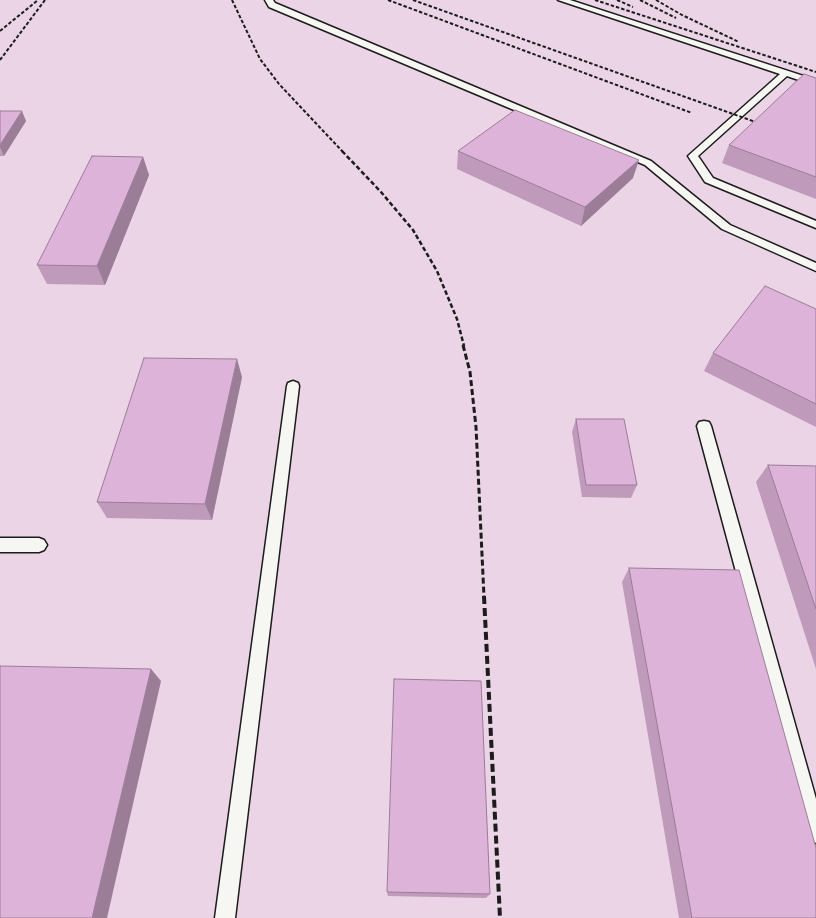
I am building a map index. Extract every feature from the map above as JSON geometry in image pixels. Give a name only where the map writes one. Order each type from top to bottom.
[{"type":"lane","points":[[269,0],[272,5],[648,162],[726,227],[816,267]]},
{"type":"lane","points":[[562,0],[816,83]]},
{"type":"lane","points":[[786,73],[693,156],[709,180],[816,225]]},
{"type":"lane","points":[[225,918],[293,386]]},
{"type":"lane","points":[[704,426],[816,833]]},
{"type":"lane","points":[[0,545],[39,545]]},
{"type":"shaded area","points":[[0,0],[816,0],[816,918],[0,918]]},
{"type":"building","points":[[804,74],[816,78],[816,177],[729,145]]},
{"type":"building","points":[[515,110],[639,160],[585,207],[458,151]]},
{"type":"building","points":[[0,111],[22,111],[0,145]]},
{"type":"building","points":[[92,156],[143,157],[97,266],[37,265]]},
{"type":"building","points":[[765,286],[816,309],[816,404],[713,353]]},
{"type":"building","points":[[144,358],[237,359],[205,504],[97,502]]},
{"type":"building","points":[[576,419],[624,419],[637,485],[586,485]]},
{"type":"building","points":[[768,465],[816,466],[816,609]]},
{"type":"building","points":[[629,568],[739,570],[816,848],[816,918],[692,918]]},
{"type":"building","points":[[0,666],[151,669],[92,918],[0,918]]},
{"type":"building","points":[[394,679],[481,681],[490,894],[387,892]]},
{"type":"railway","points":[[0,31],[38,0]]},
{"type":"railway","points":[[0,60],[45,0]]},
{"type":"railway","points":[[232,0],[260,59],[279,84],[343,152]]},
{"type":"railway","points":[[388,0],[692,113]]},
{"type":"railway","points":[[413,0],[764,125]]},
{"type":"railway","points":[[595,0],[816,72]]},
{"type":"railway","points":[[617,0],[633,7]]},
{"type":"railway","points":[[640,0],[676,18]]},
{"type":"railway","points":[[656,0],[682,15],[739,42]]},
{"type":"railway","points":[[342,151],[381,192],[413,230],[437,271],[457,319],[464,346]]},
{"type":"railway","points":[[463,345],[470,372],[476,427],[484,597]]},
{"type":"railway","points":[[484,596],[500,918]]}]
